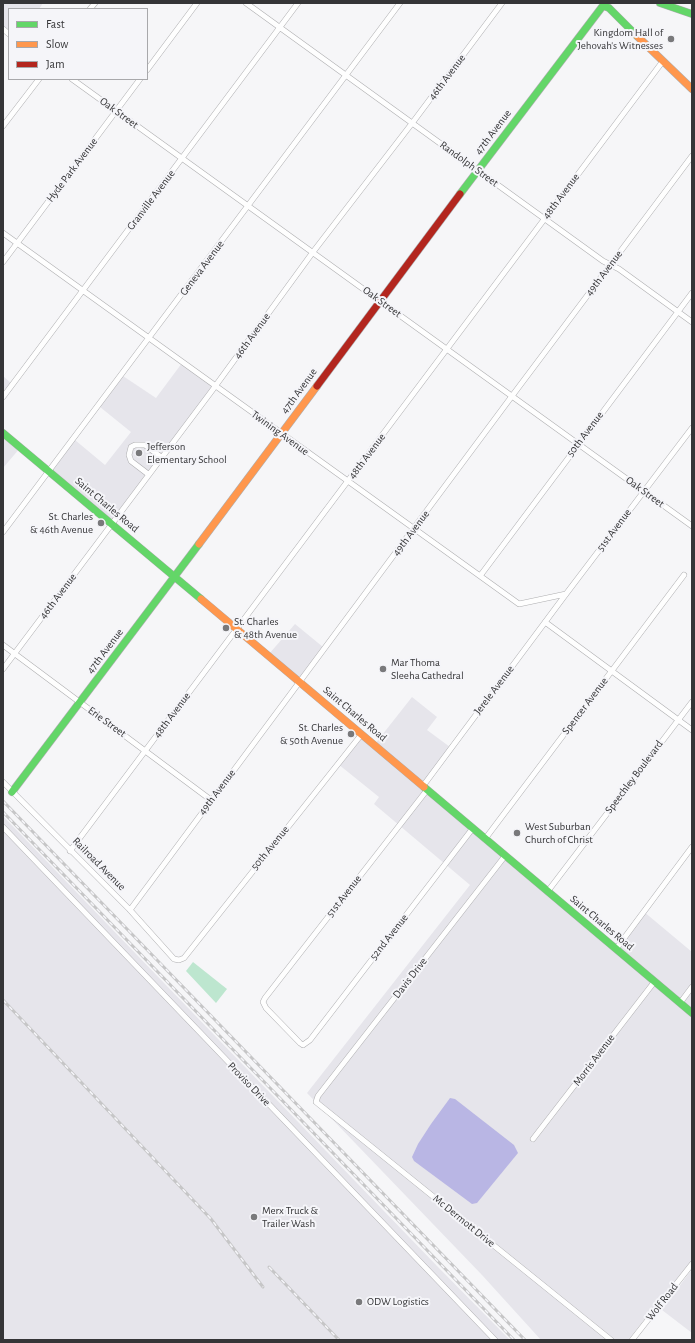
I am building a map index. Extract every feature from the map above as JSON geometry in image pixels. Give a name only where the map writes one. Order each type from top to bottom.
[{"type":"street","points":[[148,69],[197,3]]},
{"type":"street","name":"Randolph Street","points":[[246,3],[413,122],[478,171],[611,265],[619,269],[692,322]]},
{"type":"street","name":"Granville Avenue","points":[[3,397],[298,3]]},
{"type":"street","name":"Geneva Avenue","points":[[3,532],[400,3]]},
{"type":"street","name":"46th Avenue","points":[[3,670],[313,252],[502,3]]},
{"type":"street","points":[[660,3],[692,14]]},
{"type":"street","name":"47th Avenue","points":[[12,792],[600,9],[604,6],[609,8],[663,61]]},
{"type":"street","points":[[663,61],[692,89]]},
{"type":"street","name":"48th Avenue","points":[[70,851],[663,61]]},
{"type":"street","points":[[3,126],[37,80]]},
{"type":"street","name":"Oak Street","points":[[73,80],[692,526]]},
{"type":"street","name":"Hyde Park Avenue","points":[[3,262],[139,80]]},
{"type":"street","name":"49th Avenue","points":[[130,910],[692,156]]},
{"type":"street","name":"Twining Avenue","points":[[3,233],[519,604],[566,594]]},
{"type":"street","name":"50th Avenue","points":[[480,576],[692,293]]},
{"type":"street","name":"51st Avenue","points":[[566,594],[692,428]]},
{"type":"street","name":"Saint Charles Road","points":[[3,432],[692,1013]]},
{"type":"street","points":[[148,474],[131,461],[129,456],[131,447],[135,445],[145,445],[161,457]]},
{"type":"street","name":"Spencer Avenue","points":[[485,838],[684,574]]},
{"type":"street","name":"Jerele Avenue","points":[[425,788],[566,594]]},
{"type":"street","points":[[545,622],[611,672],[692,730]]},
{"type":"street","name":"Erie Street","points":[[3,645],[211,800]]},
{"type":"street","name":"Speechley Boulevard","points":[[548,891],[692,702]]},
{"type":"street","name":"50th Avenue","points":[[179,960],[184,958],[361,735]]},
{"type":"street","name":"Railroad Avenue","points":[[3,782],[130,910],[174,959],[179,960]]},
{"type":"street","name":"51st Avenue","points":[[303,1045],[266,1008],[263,1002],[269,992],[425,788]]},
{"type":"street","name":"Proviso Drive","points":[[3,827],[495,1340]]},
{"type":"street","name":"52nd Avenue","points":[[303,1045],[310,1040],[473,828]]},
{"type":"street","points":[[616,949],[692,847]]},
{"type":"street","name":"Davis Drive","points":[[316,1102],[318,1096],[505,856]]},
{"type":"street","name":"Morris Avenue","points":[[533,1139],[655,981]]},
{"type":"street","points":[[680,1003],[692,987]]},
{"type":"street","name":"Mc Dermott Drive","points":[[316,1102],[611,1340]]},
{"type":"street","name":"Wolf Road","points":[[632,1340],[692,1264]]},
{"type":"shaded area","points":[[3,3],[43,3],[40,8],[8,8],[8,30],[3,26]]},
{"type":"shaded area","name":"Jefferson Elementary School","points":[[182,363],[213,386],[111,522],[51,471],[75,440],[105,465],[131,432],[100,407],[123,376],[156,398]]},
{"type":"shaded area","points":[[3,376],[12,384],[3,396]]},
{"type":"shaded area","points":[[3,433],[20,448],[3,468]]},
{"type":"shaded area","points":[[295,624],[323,647],[299,679],[269,654]]},
{"type":"shaded area","points":[[412,697],[437,717],[427,730],[450,747],[423,784],[375,744]]},
{"type":"shaded area","points":[[361,735],[692,1015],[692,1260],[628,1340],[541,1340],[482,1275],[307,1093],[470,885],[374,804],[379,797],[338,764]]},
{"type":"shaded area","points":[[3,816],[437,1266],[510,1340],[3,1340]]},
{"type":"shaded area","points":[[643,911],[692,952],[692,1011],[616,947]]},
{"type":"shaded area","points":[[692,1269],[692,1333],[662,1310]]},
{"type":"green space","points":[[193,962],[227,989],[216,1003],[186,971]]},
{"type":"water","points":[[450,1098],[455,1099],[514,1145],[518,1153],[477,1203],[472,1204],[414,1161],[412,1157],[418,1144]]},
{"type":"railway","points":[[3,801],[525,1340]]},
{"type":"railway","points":[[3,812],[514,1340]]},
{"type":"railway","points":[[3,1000],[211,1219],[263,1287]]},
{"type":"railway","points":[[269,1267],[339,1340]]},
{"type":"traffic: fast","points":[[660,3],[692,14]]},
{"type":"traffic: fast","points":[[460,194],[602,7],[604,6],[609,8],[637,36]]},
{"type":"traffic: fast","points":[[3,433],[201,599]]},
{"type":"traffic: fast","points":[[12,792],[199,544]]},
{"type":"traffic: fast","points":[[424,787],[692,1013]]},
{"type":"traffic: slow","points":[[637,36],[692,89]]},
{"type":"traffic: slow","points":[[199,544],[317,386]]},
{"type":"traffic: slow","points":[[201,599],[424,787]]},
{"type":"traffic: jam","points":[[317,386],[460,194]]},
{"type":"place","name":"Kingdom Hall of Jehovah's Witnesses","points":[[671,39]]},
{"type":"place","name":"Jefferson Elementary School","points":[[139,453]]},
{"type":"place","name":"St. Charles & 46th Avenue","points":[[101,523]]},
{"type":"place","name":"St. Charles & 48th Avenue","points":[[226,628]]},
{"type":"place","name":"Mar Thoma Sleeha Cathedral","points":[[383,669]]},
{"type":"place","name":"St. Charles & 50th Avenue","points":[[351,734]]},
{"type":"place","name":"West Suburban Church of Christ","points":[[517,833]]},
{"type":"place","name":"Merx Truck & Trailer Wash","points":[[254,1217]]},
{"type":"place","name":"ODW Logistics","points":[[359,1302]]}]
